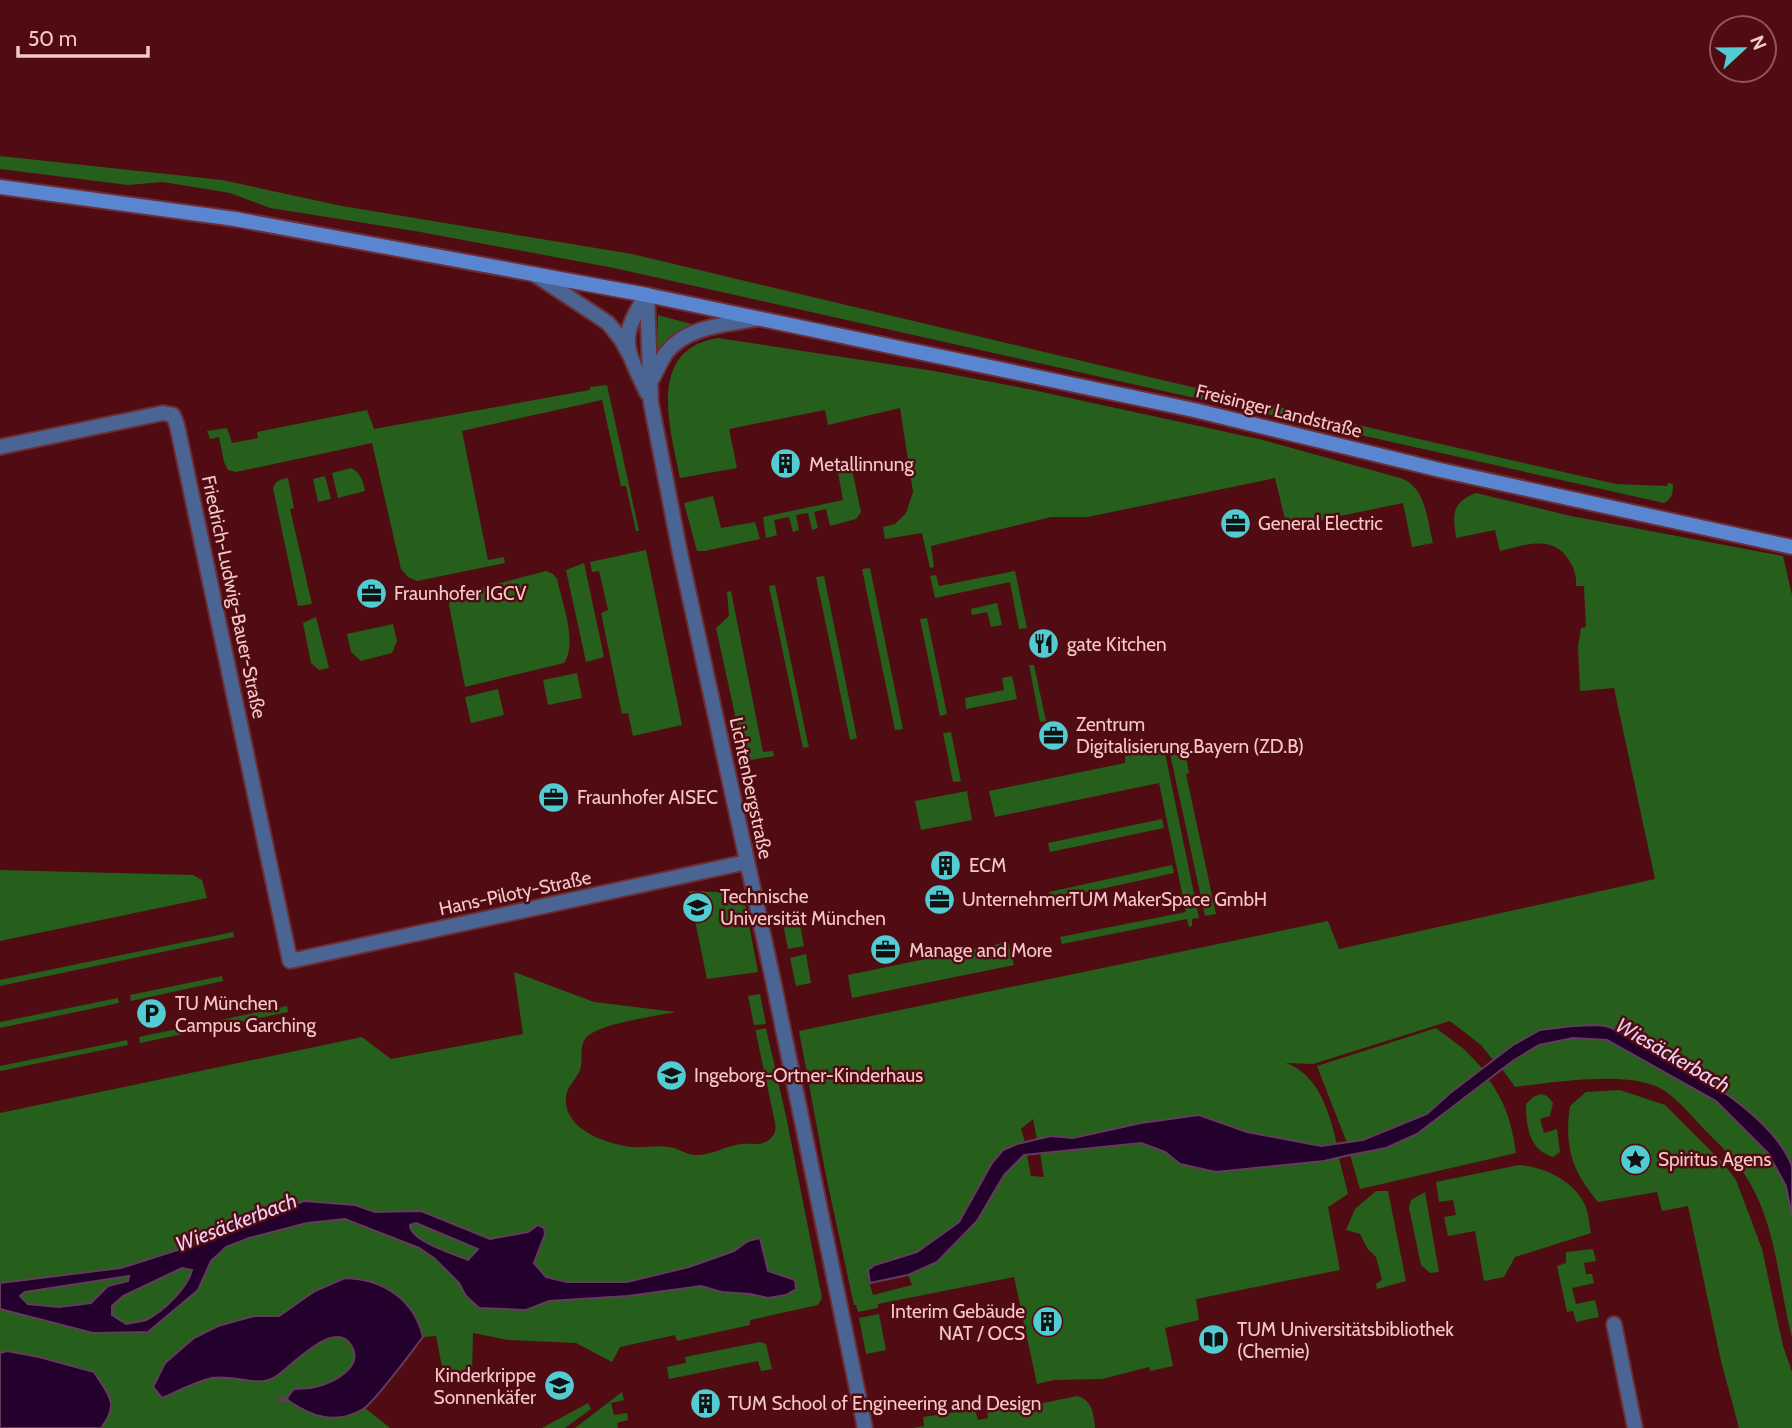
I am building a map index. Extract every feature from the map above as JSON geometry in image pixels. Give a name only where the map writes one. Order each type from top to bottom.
[{"type":"main road","name":"Freisinger Landstraße","points":[[0,187],[235,219],[647,295],[1194,410],[1440,470],[1792,547]]},
{"type":"street","name":"Lichtenbergstraße","points":[[534,274],[608,323],[621,339],[652,403]]},
{"type":"street","name":"Lichtenbergstraße","points":[[647,295],[652,403],[688,589],[864,1428]]},
{"type":"street","points":[[629,355],[629,328],[647,295]]},
{"type":"street","points":[[650,383],[666,354],[685,337],[698,330],[756,319]]},
{"type":"street","name":"Friedrich-Ludwig-Bauer-Straße","points":[[0,447],[163,413],[173,415],[214,594],[290,961]]},
{"type":"street","name":"Hans-Piloty-Straße","points":[[290,961],[747,862]]},
{"type":"street","points":[[1614,1324],[1635,1428]]},
{"type":"green space","points":[[0,156],[222,180],[342,206],[632,254],[1616,484],[1673,484],[1672,493],[1664,503],[614,268],[415,231],[270,208],[230,193],[163,182],[128,185],[0,169]]},
{"type":"green space","points":[[658,315],[695,325],[671,338],[657,355]]},
{"type":"green space","points":[[718,338],[934,371],[1033,390],[1263,440],[1400,478],[1409,482],[1420,496],[1433,543],[1412,547],[1403,503],[1287,527],[1275,478],[1088,517],[1051,517],[931,546],[934,567],[930,568],[922,533],[885,539],[883,527],[895,524],[906,513],[913,492],[900,408],[828,425],[825,410],[729,429],[737,468],[680,478],[669,415],[668,393],[672,374],[680,357],[695,345]]},
{"type":"green space","points":[[607,385],[639,531],[636,531],[626,486],[621,486],[602,400],[462,431],[488,560],[504,557],[505,563],[417,581],[408,577],[401,569],[372,443],[236,472],[228,470],[224,462],[219,437],[210,439],[207,431],[227,428],[232,443],[258,438],[257,432],[367,410],[374,429]]},
{"type":"green space","points":[[851,465],[861,512],[856,519],[830,526],[826,509],[814,512],[818,528],[812,530],[808,513],[796,515],[799,530],[793,532],[789,517],[774,520],[777,535],[766,538],[763,517],[843,500],[837,467]]},
{"type":"green space","points":[[351,468],[361,478],[365,491],[338,498],[332,473]]},
{"type":"green space","points":[[325,476],[331,499],[318,502],[313,479]]},
{"type":"green space","points":[[288,478],[294,508],[290,509],[312,604],[298,606],[273,488],[279,480]]},
{"type":"green space","points":[[1476,493],[1571,516],[1783,556],[1792,595],[1792,1166],[1771,1133],[1713,1084],[1660,1053],[1605,1026],[1513,1045],[1493,1060],[1481,1045],[1450,1021],[1313,1064],[1286,1063],[1307,1076],[1315,1085],[1326,1107],[1337,1144],[1321,1146],[1247,1132],[1199,1115],[1141,1123],[1073,1138],[1051,1136],[1037,1139],[1033,1119],[1021,1129],[1025,1142],[1017,1144],[976,1193],[959,1222],[917,1253],[875,1265],[868,1279],[873,1295],[912,1285],[908,1275],[937,1262],[964,1236],[977,1221],[1004,1175],[1024,1155],[1027,1155],[1031,1176],[1044,1177],[1040,1153],[1142,1143],[1165,1152],[1180,1164],[1216,1172],[1339,1158],[1348,1194],[1328,1207],[1340,1270],[1196,1299],[1199,1320],[1165,1328],[1173,1366],[1150,1371],[1149,1367],[1102,1379],[1054,1380],[1037,1384],[1014,1277],[878,1304],[878,1308],[858,1312],[854,1305],[826,1176],[799,1031],[1328,921],[1339,949],[1655,879],[1614,688],[1580,691],[1578,646],[1581,628],[1586,627],[1584,586],[1576,586],[1576,576],[1571,563],[1562,552],[1547,544],[1519,546],[1500,551],[1495,530],[1456,538],[1454,516],[1458,505]]},
{"type":"green space","points":[[713,496],[721,528],[755,522],[760,539],[697,551],[684,503]]},
{"type":"green space","points":[[646,550],[682,725],[633,736],[628,713],[622,714],[601,613],[608,610],[599,571],[592,572],[590,562]]},
{"type":"green space","points":[[584,563],[604,657],[586,662],[566,570]]},
{"type":"green space","points":[[870,568],[903,729],[895,730],[862,569]]},
{"type":"green space","points":[[546,571],[557,579],[568,622],[570,645],[564,663],[465,687],[449,605],[452,596]]},
{"type":"green space","points":[[1015,571],[1027,628],[1019,629],[1010,582],[935,598],[930,576],[936,575],[939,586]]},
{"type":"green space","points":[[824,576],[857,738],[850,740],[816,577]]},
{"type":"green space","points":[[775,585],[809,747],[803,748],[769,586]]},
{"type":"green space","points":[[731,591],[763,752],[773,751],[774,756],[745,761],[716,628],[729,616],[727,592]]},
{"type":"green space","points":[[997,603],[1002,625],[991,627],[987,612],[972,615],[971,609]]},
{"type":"green space","points":[[316,617],[329,668],[319,670],[311,663],[303,623]]},
{"type":"green space","points":[[927,618],[947,714],[940,716],[920,619]]},
{"type":"green space","points":[[393,624],[397,641],[392,653],[361,661],[351,652],[347,634]]},
{"type":"green space","points":[[1029,665],[1034,665],[1046,721],[1040,722]]},
{"type":"green space","points":[[577,673],[582,698],[548,705],[543,680]]},
{"type":"green space","points":[[1012,676],[1017,699],[966,709],[965,698],[1004,690],[1002,678]]},
{"type":"green space","points":[[498,689],[504,715],[471,723],[465,697]]},
{"type":"green space","points":[[951,732],[961,781],[953,782],[943,733]]},
{"type":"green space","points":[[1184,747],[1189,773],[1186,774],[1216,914],[1205,916],[1169,749]]},
{"type":"green space","points":[[1164,748],[1199,918],[1192,919],[1192,926],[1189,927],[1187,919],[1062,944],[1060,937],[1186,912],[1159,783],[995,817],[989,791],[1125,763],[1125,756]]},
{"type":"green space","points":[[967,791],[972,820],[921,830],[915,801]]},
{"type":"green space","points":[[1162,819],[1164,828],[1050,852],[1048,843]]},
{"type":"green space","points":[[1172,865],[1174,873],[1051,900],[1049,892]]},
{"type":"green space","points":[[0,870],[193,875],[202,880],[207,898],[0,941]]},
{"type":"green space","points":[[689,891],[743,893],[758,972],[707,979]]},
{"type":"green space","points":[[799,919],[804,946],[788,949],[783,923]]},
{"type":"green space","points":[[233,932],[234,937],[0,986],[0,980]]},
{"type":"green space","points":[[1008,942],[1014,965],[852,998],[848,975]]},
{"type":"green space","points":[[806,954],[811,983],[796,986],[790,958]]},
{"type":"green space","points":[[514,972],[594,1002],[676,1012],[600,1029],[583,1043],[580,1070],[566,1097],[567,1108],[579,1127],[611,1143],[637,1147],[669,1147],[700,1155],[735,1145],[761,1144],[768,1141],[776,1126],[756,1033],[756,1030],[766,1028],[822,1298],[818,1305],[750,1320],[750,1325],[677,1341],[675,1335],[620,1347],[612,1362],[576,1343],[508,1340],[473,1333],[472,1375],[443,1372],[436,1336],[423,1337],[365,1408],[390,1428],[0,1428],[0,1113],[362,1037],[391,1059],[523,1034]]},
{"type":"green space","points":[[222,976],[223,981],[131,1001],[130,995]]},
{"type":"green space","points":[[760,994],[766,1024],[754,1025],[748,996]]},
{"type":"green space","points":[[118,998],[119,1003],[0,1028],[0,1022]]},
{"type":"green space","points":[[287,1006],[288,1012],[140,1043],[139,1037]]},
{"type":"green space","points":[[1436,1028],[1465,1050],[1482,1068],[1427,1114],[1364,1140],[1347,1143],[1317,1066]]},
{"type":"green space","points":[[1573,1038],[1607,1040],[1716,1101],[1768,1153],[1786,1186],[1792,1216],[1792,1338],[1772,1239],[1759,1201],[1734,1161],[1676,1100],[1658,1087],[1627,1080],[1588,1079],[1515,1087],[1502,1069],[1539,1045]]},
{"type":"green space","points":[[127,1040],[128,1045],[0,1071],[0,1066]]},
{"type":"green space","points":[[1489,1080],[1507,1115],[1516,1153],[1360,1189],[1350,1155],[1386,1148],[1417,1134]]},
{"type":"green space","points":[[1620,1090],[1665,1105],[1723,1163],[1736,1180],[1762,1249],[1783,1346],[1792,1372],[1792,1428],[1739,1428],[1721,1361],[1688,1206],[1662,1211],[1657,1192],[1598,1202],[1576,1169],[1569,1146],[1570,1106],[1586,1092]]},
{"type":"green space","points":[[1541,1094],[1553,1103],[1550,1116],[1540,1119],[1544,1133],[1557,1129],[1560,1152],[1553,1157],[1539,1149],[1528,1129],[1526,1104]]},
{"type":"green space","points":[[1519,1165],[1548,1172],[1574,1189],[1585,1205],[1591,1233],[1515,1257],[1504,1277],[1484,1281],[1475,1231],[1448,1236],[1444,1217],[1456,1215],[1453,1200],[1439,1202],[1436,1182]]},
{"type":"green space","points":[[1376,1191],[1388,1191],[1406,1281],[1377,1289],[1376,1284],[1382,1280],[1376,1257],[1367,1248],[1360,1234],[1346,1230],[1355,1209]]},
{"type":"green space","points":[[1425,1192],[1439,1272],[1430,1273],[1421,1265],[1409,1208],[1411,1200]]},
{"type":"green space","points":[[1593,1249],[1596,1261],[1584,1263],[1586,1274],[1592,1274],[1594,1283],[1572,1288],[1576,1304],[1595,1300],[1599,1317],[1576,1322],[1573,1311],[1567,1312],[1557,1266],[1566,1263],[1566,1252]]},
{"type":"green space","points":[[879,1314],[886,1350],[866,1354],[859,1318]]},
{"type":"green space","points":[[760,1342],[766,1344],[772,1369],[761,1371],[758,1361],[669,1379],[667,1367],[686,1363],[685,1357]]},
{"type":"green space","points":[[622,1392],[624,1400],[611,1403],[614,1415],[627,1413],[628,1420],[617,1423],[618,1428],[575,1428]]},
{"type":"green space","points":[[1077,1396],[1089,1404],[1095,1428],[913,1428],[924,1426],[923,1417],[975,1409],[978,1420],[988,1418],[987,1410],[1009,1406],[1010,1410]]},
{"type":"green space","points":[[588,1403],[591,1409],[565,1428],[542,1428]]},
{"type":"shaded area","points":[[1601,1025],[1616,1030],[1677,1062],[1746,1109],[1766,1127],[1792,1166],[1792,1216],[1786,1186],[1768,1153],[1716,1101],[1607,1040],[1573,1038],[1539,1045],[1514,1060],[1417,1134],[1386,1148],[1324,1161],[1216,1172],[1180,1164],[1165,1152],[1141,1143],[1024,1155],[1004,1175],[977,1221],[937,1262],[908,1275],[870,1283],[868,1270],[875,1265],[917,1252],[959,1222],[992,1163],[1003,1150],[1017,1144],[1051,1136],[1073,1138],[1141,1123],[1199,1115],[1247,1132],[1321,1146],[1363,1140],[1427,1114],[1513,1045],[1540,1030]]},
{"type":"shaded area","points":[[304,1201],[355,1205],[375,1212],[421,1211],[490,1239],[528,1232],[538,1225],[544,1228],[545,1234],[534,1263],[546,1277],[567,1282],[627,1282],[689,1267],[734,1251],[748,1241],[760,1238],[768,1271],[795,1280],[796,1289],[786,1295],[768,1298],[722,1292],[701,1286],[628,1296],[549,1301],[526,1310],[479,1308],[434,1258],[419,1248],[345,1219],[307,1223],[226,1247],[211,1261],[198,1290],[148,1332],[93,1333],[0,1309],[0,1283],[121,1268],[190,1246]],"holes":[[[416,1223],[478,1249],[468,1260],[443,1251],[425,1242],[412,1231],[410,1225]],[[182,1268],[192,1270],[186,1284],[174,1298],[146,1320],[126,1324],[112,1315],[112,1306],[123,1296]],[[129,1276],[128,1281],[108,1286],[91,1303],[59,1307],[28,1304],[20,1296],[25,1292]]]},
{"type":"shaded area","points":[[345,1278],[372,1282],[395,1294],[412,1312],[423,1337],[363,1409],[343,1417],[323,1417],[286,1399],[294,1389],[322,1385],[338,1378],[351,1367],[354,1353],[344,1338],[334,1337],[313,1347],[268,1380],[212,1378],[162,1398],[153,1387],[165,1363],[194,1338],[218,1326],[254,1316],[279,1316],[315,1291]]},
{"type":"shaded area","points":[[7,1351],[94,1372],[108,1394],[111,1406],[101,1428],[0,1428],[0,1353]]},
{"type":"waterway","points":[[280,1399],[286,1399]]},
{"type":"place","name":"Metallinnung","points":[[786,464]]},
{"type":"place","name":"General Electric","points":[[1235,523]]},
{"type":"place","name":"Fraunhofer IGCV","points":[[371,593]]},
{"type":"place","name":"gate Kitchen","points":[[1044,644]]},
{"type":"place","name":"Zentrum Digitalisierung.Bayern (ZD.B)","points":[[1053,735]]},
{"type":"place","name":"Fraunhofer AISEC","points":[[554,797]]},
{"type":"place","name":"ECM","points":[[946,865]]},
{"type":"place","name":"UnternehmerTUM MakerSpace GmbH","points":[[939,899]]},
{"type":"place","name":"Technische Universität München","points":[[697,907]]},
{"type":"place","name":"Manage and More","points":[[886,950]]},
{"type":"place","name":"TU München Campus Garching","points":[[152,1014]]},
{"type":"place","name":"Ingeborg-Ortner-Kinderhaus","points":[[671,1075]]},
{"type":"place","name":"Spiritus Agens","points":[[1635,1159]]},
{"type":"place","name":"Interim Gebäude NAT / OCS","points":[[1048,1322]]},
{"type":"place","name":"TUM Universitätsbibliothek (Chemie)","points":[[1214,1340]]},
{"type":"place","name":"Kinderkrippe Sonnenkäfer","points":[[559,1386]]},
{"type":"place","name":"TUM School of Engineering and Design","points":[[705,1403]]},
{"type":"water label","name":"Wiesäckerbach","points":[[1673,1055]]},
{"type":"water label","name":"Wiesäckerbach","points":[[236,1222]]}]
